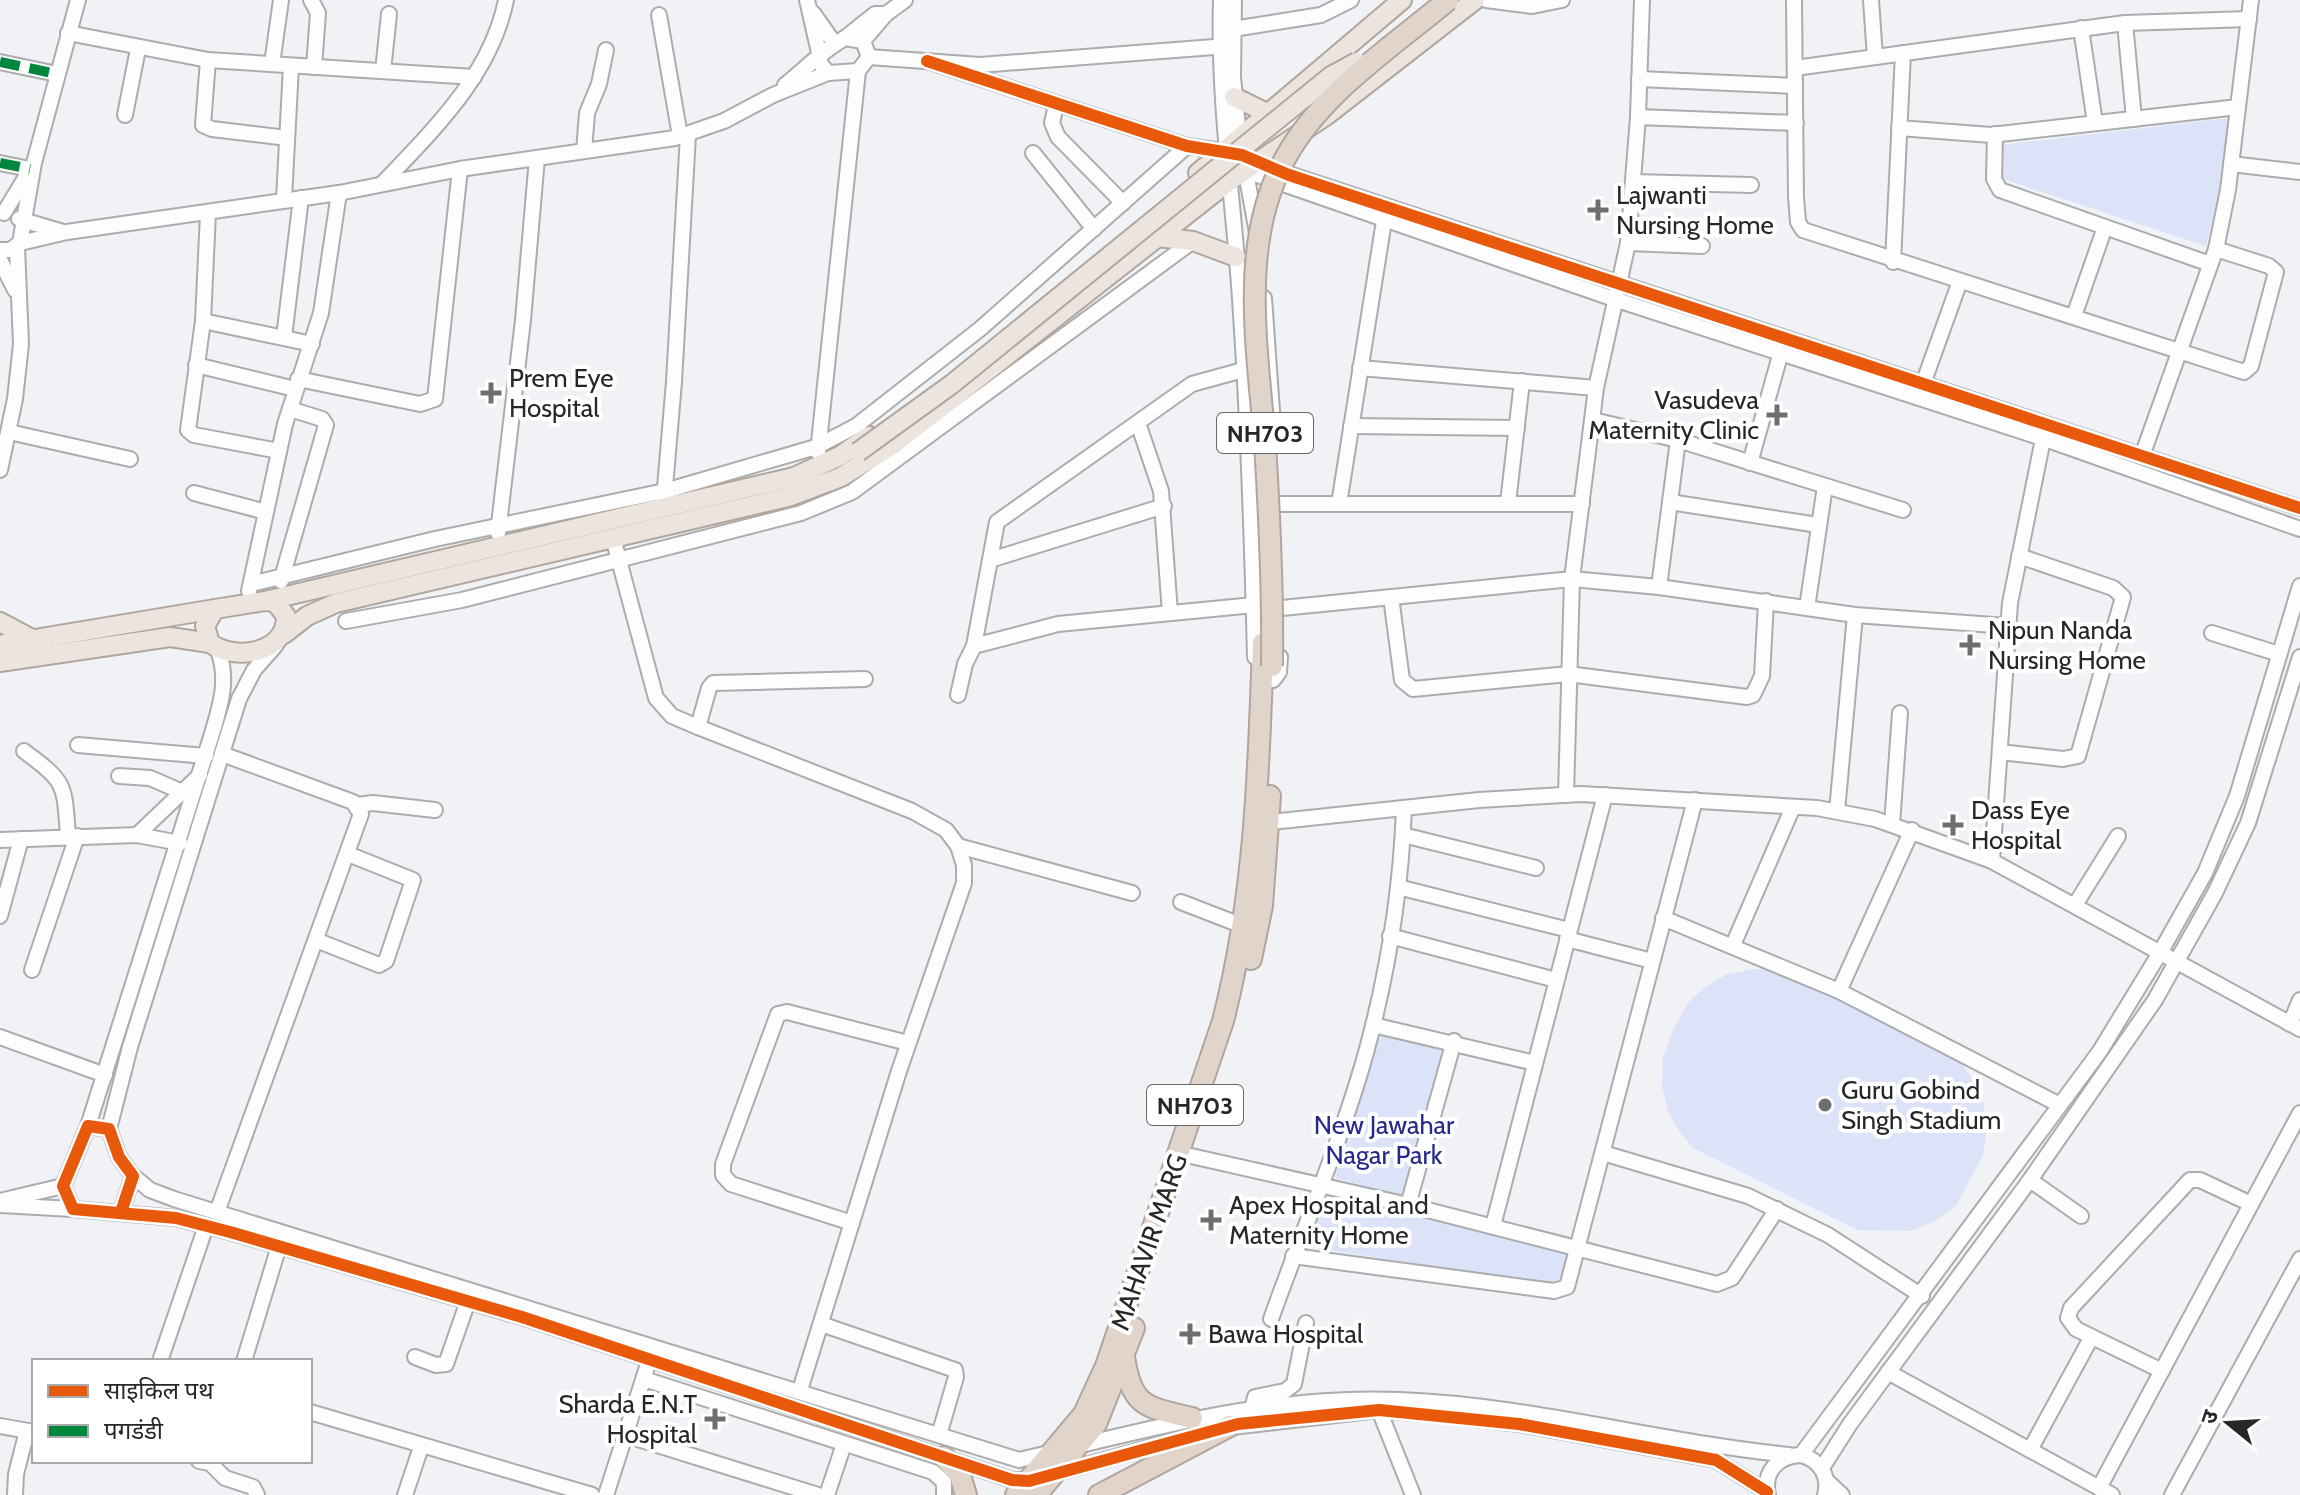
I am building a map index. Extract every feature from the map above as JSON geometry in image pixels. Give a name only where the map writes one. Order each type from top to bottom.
[{"type":"highway","name":"NH703","points":[[1268,672],[1246,274],[1249,243],[1268,176],[1282,147],[1311,110],[1357,62],[1429,0]]},
{"type":"highway","name":"NH703","points":[[1268,672],[1272,552],[1255,271],[1263,213],[1278,173],[1308,125],[1345,87],[1448,0]]},
{"type":"highway","name":"MAHAVIR MARG","points":[[1027,1490],[1056,1473],[1096,1424],[1124,1357],[1240,1009],[1262,906],[1268,672]]},
{"type":"highway","name":"MAHAVIR MARG","points":[[1027,1490],[1051,1452],[1084,1414],[1106,1366],[1223,1021],[1262,824]]},
{"type":"highway","points":[[1124,1357],[1128,1382],[1136,1399],[1148,1407],[1192,1418]]},
{"type":"highway","points":[[1099,1495],[1230,1426]]},
{"type":"highway","points":[[944,1457],[960,1475],[966,1495]]},
{"type":"main road","points":[[0,662],[170,637],[243,651],[280,639],[307,616],[336,603],[788,497],[841,477],[894,444],[1228,182],[1269,114],[1402,0]]},
{"type":"main road","points":[[849,454],[1041,304],[1242,156],[1327,115],[1475,0]]},
{"type":"main road","points":[[0,645],[264,600],[497,545],[664,499],[794,477],[849,454],[964,375],[1331,76],[1357,62]]},
{"type":"main road","points":[[1234,97],[1269,114]]},
{"type":"main road","points":[[1157,237],[1193,241],[1236,257]]},
{"type":"main road","points":[[264,600],[283,609],[286,616],[280,639]]},
{"type":"main road","points":[[213,645],[205,626],[215,609]]},
{"type":"main road","points":[[0,622],[35,641]]},
{"type":"street","points":[[0,470],[9,432],[21,344],[21,232],[32,166],[78,0]]},
{"type":"street","points":[[272,64],[277,5],[281,0]]},
{"type":"street","points":[[311,0],[318,13],[314,67]]},
{"type":"street","points":[[383,184],[454,106],[474,77],[498,28],[506,0]]},
{"type":"street","points":[[808,3],[840,41],[863,41],[886,14],[905,0]]},
{"type":"street","points":[[1221,0],[1227,46],[1242,156],[1261,255],[1282,608],[1279,672],[1255,669],[1243,370],[1228,182],[1242,156],[1234,97],[1227,46],[1233,29],[1234,0]]},
{"type":"street","points":[[1233,29],[1321,15],[1351,0]]},
{"type":"street","points":[[1486,0],[1532,6],[1562,0]]},
{"type":"street","points":[[1566,795],[1572,579],[1596,388],[1628,243],[1638,117],[1642,0]]},
{"type":"street","points":[[1794,0],[1798,222],[1803,230],[1893,262],[2074,316],[2240,371],[2251,366],[2276,272],[2269,266],[2216,249]]},
{"type":"street","points":[[1871,0],[1875,57]]},
{"type":"street","points":[[2142,456],[2216,249],[2231,164],[2251,0]]},
{"type":"street","points":[[808,3],[820,63],[828,73]]},
{"type":"street","points":[[383,71],[389,14]]},
{"type":"street","points":[[773,95],[875,14],[886,14]]},
{"type":"street","points":[[659,15],[684,136],[664,499]]},
{"type":"street","points":[[1795,68],[2125,23],[2249,19]]},
{"type":"street","points":[[2125,23],[2134,119]]},
{"type":"street","points":[[2081,28],[2095,123]]},
{"type":"street","points":[[68,33],[138,49],[208,60],[474,77]]},
{"type":"street","points":[[863,41],[869,57]]},
{"type":"street","points":[[869,57],[980,65],[1227,46]]},
{"type":"street","points":[[125,115],[138,49]]},
{"type":"street","points":[[584,151],[587,113],[599,84],[606,50]]},
{"type":"street","points":[[1893,262],[1903,53]]},
{"type":"street","points":[[821,466],[816,447],[858,71],[869,57]]},
{"type":"street","points":[[208,60],[203,125],[212,129],[287,138]]},
{"type":"street","points":[[927,61],[1187,146],[1242,156],[1781,352],[2044,431],[2142,456],[2300,508]]},
{"type":"street","points":[[0,62],[57,74]]},
{"type":"street","points":[[284,199],[291,66]]},
{"type":"street","points":[[0,250],[21,232],[67,232],[208,213],[339,193],[460,169],[684,136],[828,73],[858,71]]},
{"type":"street","points":[[1639,79],[1795,86]]},
{"type":"street","points":[[1056,105],[1052,123],[1058,137],[1123,203]]},
{"type":"street","points":[[1899,128],[1995,134],[2238,107]]},
{"type":"street","points":[[1638,117],[1796,123]]},
{"type":"street","points":[[1995,134],[1994,179],[2000,190],[2210,264]]},
{"type":"street","points":[[251,584],[499,526],[664,499],[816,447],[856,426],[955,349],[1187,146]]},
{"type":"street","points":[[1033,153],[1094,229]]},
{"type":"street","points":[[1242,156],[1384,221],[1923,384],[2300,529]]},
{"type":"street","points":[[497,545],[523,320],[537,158]]},
{"type":"street","points":[[0,163],[32,166]]},
{"type":"street","points":[[2231,164],[2300,172]]},
{"type":"street","points":[[32,166],[2,213],[21,232],[67,232]]},
{"type":"street","points":[[196,365],[420,404],[435,399],[460,169]]},
{"type":"street","points":[[1633,182],[1751,185]]},
{"type":"street","points":[[251,584],[279,451],[321,313],[339,193]]},
{"type":"street","points":[[284,337],[301,198]]},
{"type":"street","points":[[208,213],[203,321],[187,425],[190,433],[279,451]]},
{"type":"street","points":[[1339,504],[1384,221]]},
{"type":"street","points":[[2074,316],[2105,227]]},
{"type":"street","points":[[346,621],[462,600],[801,513],[852,492],[1193,241]]},
{"type":"street","points":[[1628,243],[1702,246]]},
{"type":"street","points":[[0,260],[19,297]]},
{"type":"street","points":[[1923,384],[1960,281]]},
{"type":"street","points":[[203,321],[312,344]]},
{"type":"street","points":[[1750,463],[1781,352]]},
{"type":"street","points":[[1360,368],[1596,388]]},
{"type":"street","points":[[958,695],[965,664],[974,646],[999,519],[1192,384],[1243,370]]},
{"type":"street","points":[[1508,503],[1522,381]]},
{"type":"street","points":[[251,584],[264,600],[282,575],[326,425],[322,419],[290,409]]},
{"type":"street","points":[[1593,420],[1678,440],[1903,510]]},
{"type":"street","points":[[1138,423],[1164,506],[1170,613]]},
{"type":"street","points":[[1351,426],[1517,428]]},
{"type":"street","points":[[1992,861],[2008,626],[2044,431]]},
{"type":"street","points":[[9,432],[130,459]]},
{"type":"street","points":[[1659,587],[1678,440]]},
{"type":"street","points":[[1807,608],[1825,486]]},
{"type":"street","points":[[194,493],[266,512]]},
{"type":"street","points":[[1670,502],[1818,525]]},
{"type":"street","points":[[1277,504],[1582,504]]},
{"type":"street","points":[[990,560],[1164,506]]},
{"type":"street","points":[[613,538],[656,698],[672,716],[912,811],[946,830],[958,846],[964,865],[964,883],[908,1043],[800,1390]]},
{"type":"street","points":[[2000,752],[2063,759],[2078,756],[2123,597],[2113,588],[2019,556]]},
{"type":"street","points":[[1282,608],[1572,579],[1659,587],[1855,615],[2008,626]]},
{"type":"street","points":[[1056,1473],[1230,1426],[1379,1405],[1519,1424],[1716,1460],[1767,1493],[1769,1472],[1795,1455],[1895,1332],[2058,1104],[2100,1051],[2161,951],[2205,873],[2237,796],[2300,586]]},
{"type":"street","points":[[1391,597],[1402,680],[1406,687],[1422,690],[1568,674],[1740,697],[1753,695],[1762,676],[1766,601]]},
{"type":"street","points":[[974,646],[1058,624],[1254,605]]},
{"type":"street","points":[[1837,811],[1855,615]]},
{"type":"street","points":[[2212,633],[2279,654]]},
{"type":"street","points":[[280,639],[254,670],[239,699],[130,1047],[109,1129],[119,1157],[133,1176],[150,1190],[1019,1460],[1253,1406],[1502,1408],[1725,1449],[1795,1455],[1842,1495]]},
{"type":"street","points":[[73,1209],[63,1186],[105,1075],[180,843],[224,690],[225,666],[213,645]]},
{"type":"street","points":[[1825,1481],[1888,1372],[2108,1070],[2177,960],[2215,893],[2248,823],[2294,702],[2300,657]]},
{"type":"street","points":[[698,727],[713,683],[865,679]]},
{"type":"street","points":[[2266,699],[2294,702]]},
{"type":"street","points":[[1892,824],[1900,713]]},
{"type":"street","points":[[78,745],[206,756]]},
{"type":"street","points":[[24,751],[55,774],[61,783],[72,836],[32,970]]},
{"type":"street","points":[[222,754],[357,805],[373,803],[435,810]]},
{"type":"street","points":[[137,835],[200,774]]},
{"type":"street","points":[[119,776],[150,778],[180,791]]},
{"type":"street","points":[[1262,824],[1404,808],[1566,795],[1695,800],[1837,811],[1912,830],[1992,861],[2295,1027],[2300,1000]]},
{"type":"street","points":[[1493,1226],[1605,795]]},
{"type":"street","points":[[1293,1256],[1554,1291],[1567,1287],[1695,800]]},
{"type":"street","points":[[217,1212],[348,854],[361,814],[357,805]]},
{"type":"street","points":[[1733,945],[1793,807]]},
{"type":"street","points":[[1271,1319],[1353,1093],[1373,1025],[1398,887],[1404,808]]},
{"type":"street","points":[[1839,991],[1912,830]]},
{"type":"street","points":[[0,840],[137,835],[180,843]]},
{"type":"street","points":[[1403,835],[1536,868]]},
{"type":"street","points":[[2075,905],[2118,836]]},
{"type":"street","points":[[0,916],[21,839]]},
{"type":"street","points":[[958,846],[1132,893]]},
{"type":"street","points":[[316,940],[379,965],[386,961],[413,880],[348,854]]},
{"type":"street","points":[[1398,887],[1652,961]]},
{"type":"street","points":[[1181,902],[1243,926]]},
{"type":"street","points":[[1663,918],[1839,991],[2058,1104]]},
{"type":"street","points":[[1390,936],[1556,980]]},
{"type":"street","points":[[852,1223],[731,1184],[723,1175],[723,1164],[778,1014],[787,1012],[908,1043]]},
{"type":"street","points":[[1373,1025],[1454,1041],[1535,1063]]},
{"type":"street","points":[[0,1037],[105,1075]]},
{"type":"street","points":[[1408,1205],[1454,1041]]},
{"type":"street","points":[[1888,1372],[2106,1492],[2162,1371],[2300,1113]]},
{"type":"street","points":[[88,1126],[109,1129]]},
{"type":"street","points":[[1603,1153],[1708,1182],[1777,1209],[1828,1235],[1922,1296]]},
{"type":"street","points":[[1191,1156],[1408,1205],[1707,1282],[1727,1283],[1777,1209]]},
{"type":"street","points":[[121,1212],[133,1176]]},
{"type":"street","points":[[2030,1180],[2081,1216]]},
{"type":"street","points":[[2162,1371],[2091,1338],[2069,1324],[2071,1308],[2190,1180],[2200,1180],[2251,1204]]},
{"type":"street","points":[[0,1203],[63,1186]]},
{"type":"street","points":[[0,1203],[176,1218],[279,1246],[650,1358],[1012,1480],[1027,1490]]},
{"type":"street","points":[[161,1359],[206,1226]]},
{"type":"street","points":[[245,1359],[279,1246]]},
{"type":"street","points":[[2172,1495],[2300,1259]]},
{"type":"street","points":[[415,1357],[436,1365],[446,1364],[468,1301]]},
{"type":"street","points":[[1253,1406],[1255,1397],[1285,1391],[1294,1384],[1306,1323]]},
{"type":"street","points":[[821,1324],[955,1370],[956,1377],[939,1435]]},
{"type":"street","points":[[1895,1332],[1911,1341]]},
{"type":"street","points":[[2030,1450],[2091,1338]]},
{"type":"street","points":[[606,1495],[650,1358]]},
{"type":"street","points":[[644,1379],[933,1472],[944,1482],[944,1495]]},
{"type":"street","points":[[1379,1405],[1413,1495]]},
{"type":"street","points":[[312,1413],[592,1495]]},
{"type":"street","points":[[0,1426],[30,1432],[15,1495]]},
{"type":"street","points":[[625,1435],[818,1495]]},
{"type":"street","points":[[827,1495],[844,1444]]},
{"type":"street","points":[[405,1495],[421,1447]]},
{"type":"street","points":[[208,1463],[225,1478],[253,1487],[257,1495]]},
{"type":"green space","points":[[2229,118],[2217,203],[2206,246],[1997,177],[1999,145]]},
{"type":"green space","name":"Guru Gobind Singh Stadium","points":[[1754,969],[1780,969],[1953,1052],[1983,1099],[1987,1127],[1983,1155],[1956,1206],[1934,1221],[1911,1231],[1858,1230],[1693,1148],[1668,1112],[1662,1087],[1663,1058],[1673,1030],[1688,1003],[1705,987],[1727,974]]},
{"type":"green space","name":"New Jawahar Nagar Park","points":[[1382,1030],[1446,1047],[1405,1196],[1335,1178]]},
{"type":"green space","name":"New Jawahar Nagar Park","points":[[1326,1193],[1568,1254],[1560,1286],[1310,1247]]},
{"type":"marked path","points":[[0,62],[57,74]]},
{"type":"marked path","points":[[0,163],[30,169]]},
{"type":"cycle path","points":[[927,61],[1187,146],[1242,155],[1289,175],[2300,508]]},
{"type":"cycle path","points":[[121,1212],[133,1176],[119,1157],[109,1129],[88,1126],[63,1186],[73,1209],[176,1218],[230,1232],[522,1317],[1012,1480],[1029,1481],[1238,1424],[1379,1410],[1519,1424],[1716,1460],[1767,1492]]},
{"type":"place","name":"Lajwanti Nursing Home","points":[[1598,210]]},
{"type":"place","name":"Prem Eye Hospital","points":[[491,393]]},
{"type":"place","name":"Vasudeva Maternity Clinic","points":[[1777,415]]},
{"type":"place","name":"Nipun Nanda Nursing Home","points":[[1970,645]]},
{"type":"place","name":"Dass Eye Hospital","points":[[1953,825]]},
{"type":"place","name":"Guru Gobind Singh Stadium","points":[[1825,1105]]},
{"type":"place","name":"Apex Hospital and Maternity Home","points":[[1211,1220]]},
{"type":"place","name":"Bawa Hospital","points":[[1190,1334]]},
{"type":"place","name":"Sharda E.N.T Hospital","points":[[715,1419]]}]
